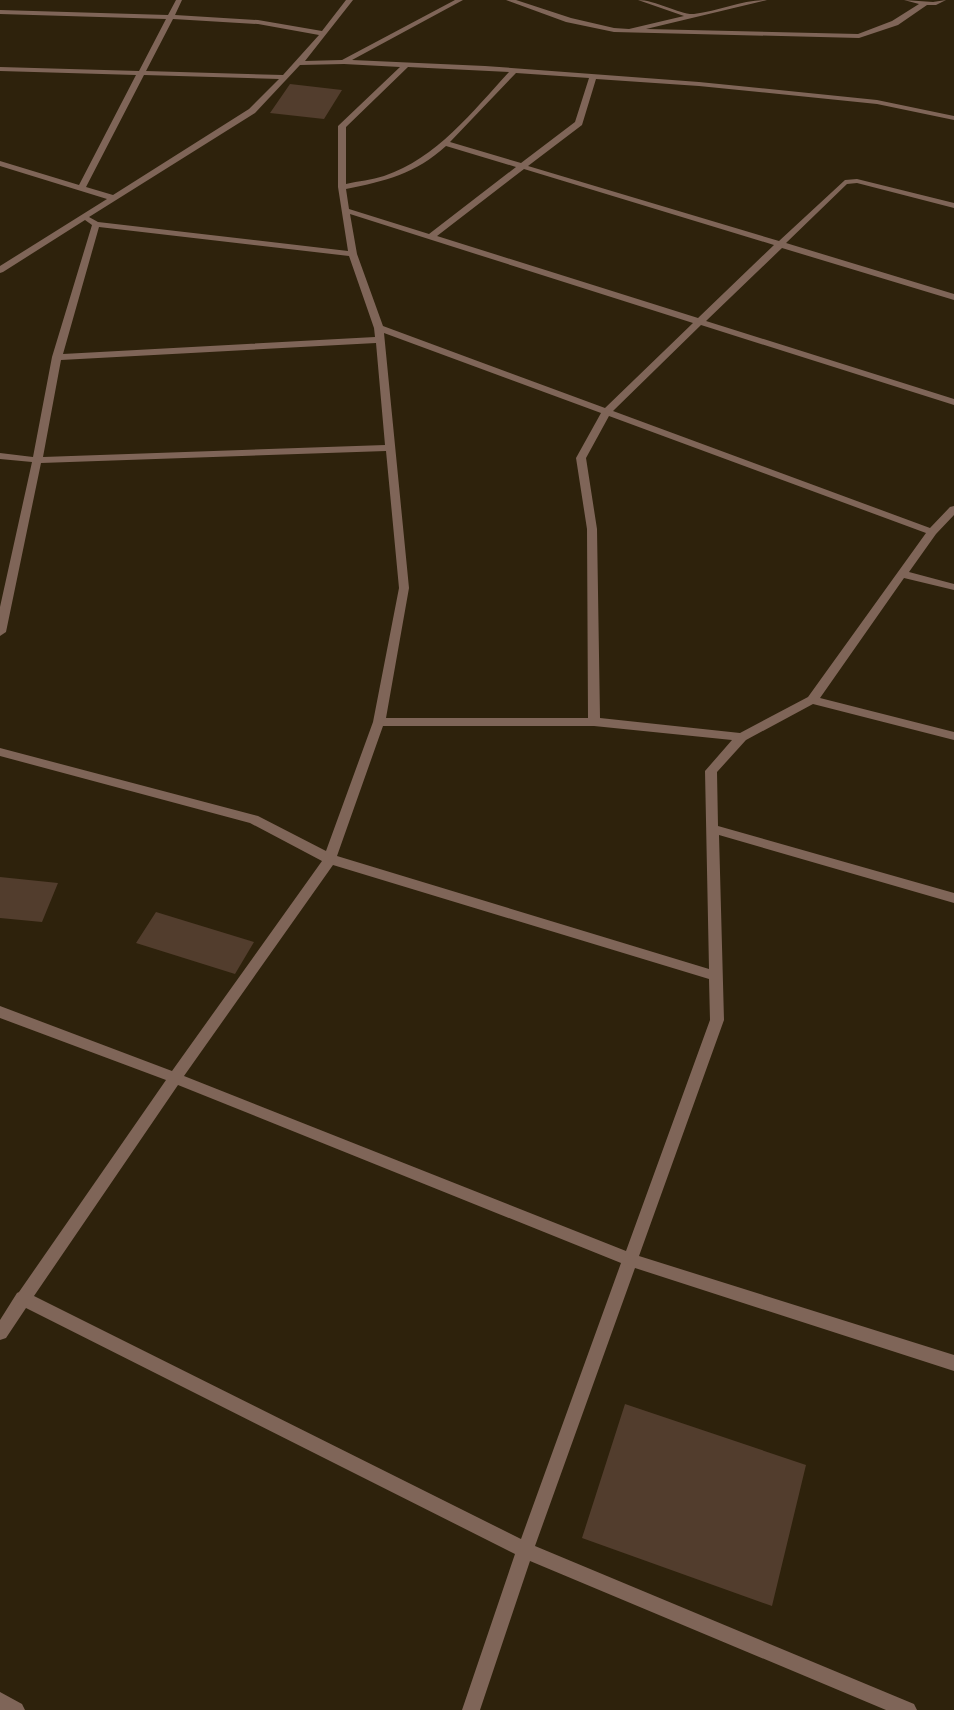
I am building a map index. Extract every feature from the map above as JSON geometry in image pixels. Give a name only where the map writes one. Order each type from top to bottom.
[{"type":"street","points":[[82,187],[180,0]]},
{"type":"street","points":[[0,270],[252,111],[298,64],[350,0]]},
{"type":"street","points":[[344,62],[460,0]]},
{"type":"street","points":[[510,0],[587,26],[608,31],[859,36],[895,22],[925,3]]},
{"type":"street","points":[[641,0],[694,17]]},
{"type":"street","points":[[629,32],[764,0]]},
{"type":"street","points":[[907,0],[934,4],[943,0]]},
{"type":"street","points":[[0,12],[171,17],[258,22],[324,33]]},
{"type":"street","points":[[298,64],[344,62],[486,68],[513,72],[593,76],[877,102],[954,118]]},
{"type":"street","points":[[0,1333],[22,1298],[175,1078],[330,859],[379,722],[404,588],[380,334],[353,254],[344,210],[342,126],[406,66]]},
{"type":"street","points":[[0,69],[285,77]]},
{"type":"street","points":[[342,187],[385,178],[415,164],[445,143],[513,72]]},
{"type":"street","points":[[429,238],[579,123],[593,76]]},
{"type":"street","points":[[445,143],[779,246],[954,297]]},
{"type":"street","points":[[0,164],[114,198]]},
{"type":"street","points":[[594,722],[592,529],[581,458],[606,412],[846,182],[857,181],[954,206]]},
{"type":"street","points":[[344,210],[954,402]]},
{"type":"street","points":[[85,217],[96,224],[353,254]]},
{"type":"street","points":[[0,632],[38,460],[57,357],[96,224]]},
{"type":"street","points":[[57,357],[380,334],[606,412],[932,532]]},
{"type":"street","points":[[0,456],[38,460],[391,448]]},
{"type":"street","points":[[471,1710],[525,1550],[717,1020],[711,771],[742,737],[812,700],[932,532],[954,509]]},
{"type":"street","points":[[902,574],[954,587]]},
{"type":"street","points":[[812,700],[954,736]]},
{"type":"street","points":[[379,722],[594,722],[742,737]]},
{"type":"street","points":[[0,752],[254,818],[330,859],[716,976]]},
{"type":"street","points":[[713,829],[954,898]]},
{"type":"street","points":[[0,1012],[175,1078],[631,1260],[954,1363]]},
{"type":"street","points":[[22,1298],[525,1550],[908,1710]]},
{"type":"street","points":[[0,1701],[16,1710]]},
{"type":"building","points":[[290,84],[342,90],[324,119],[270,113]]},
{"type":"building","points":[[0,877],[58,883],[42,922],[0,918]]},
{"type":"building","points":[[156,912],[254,942],[235,974],[136,943]]},
{"type":"building","points":[[625,1404],[806,1465],[772,1606],[582,1538]]}]
